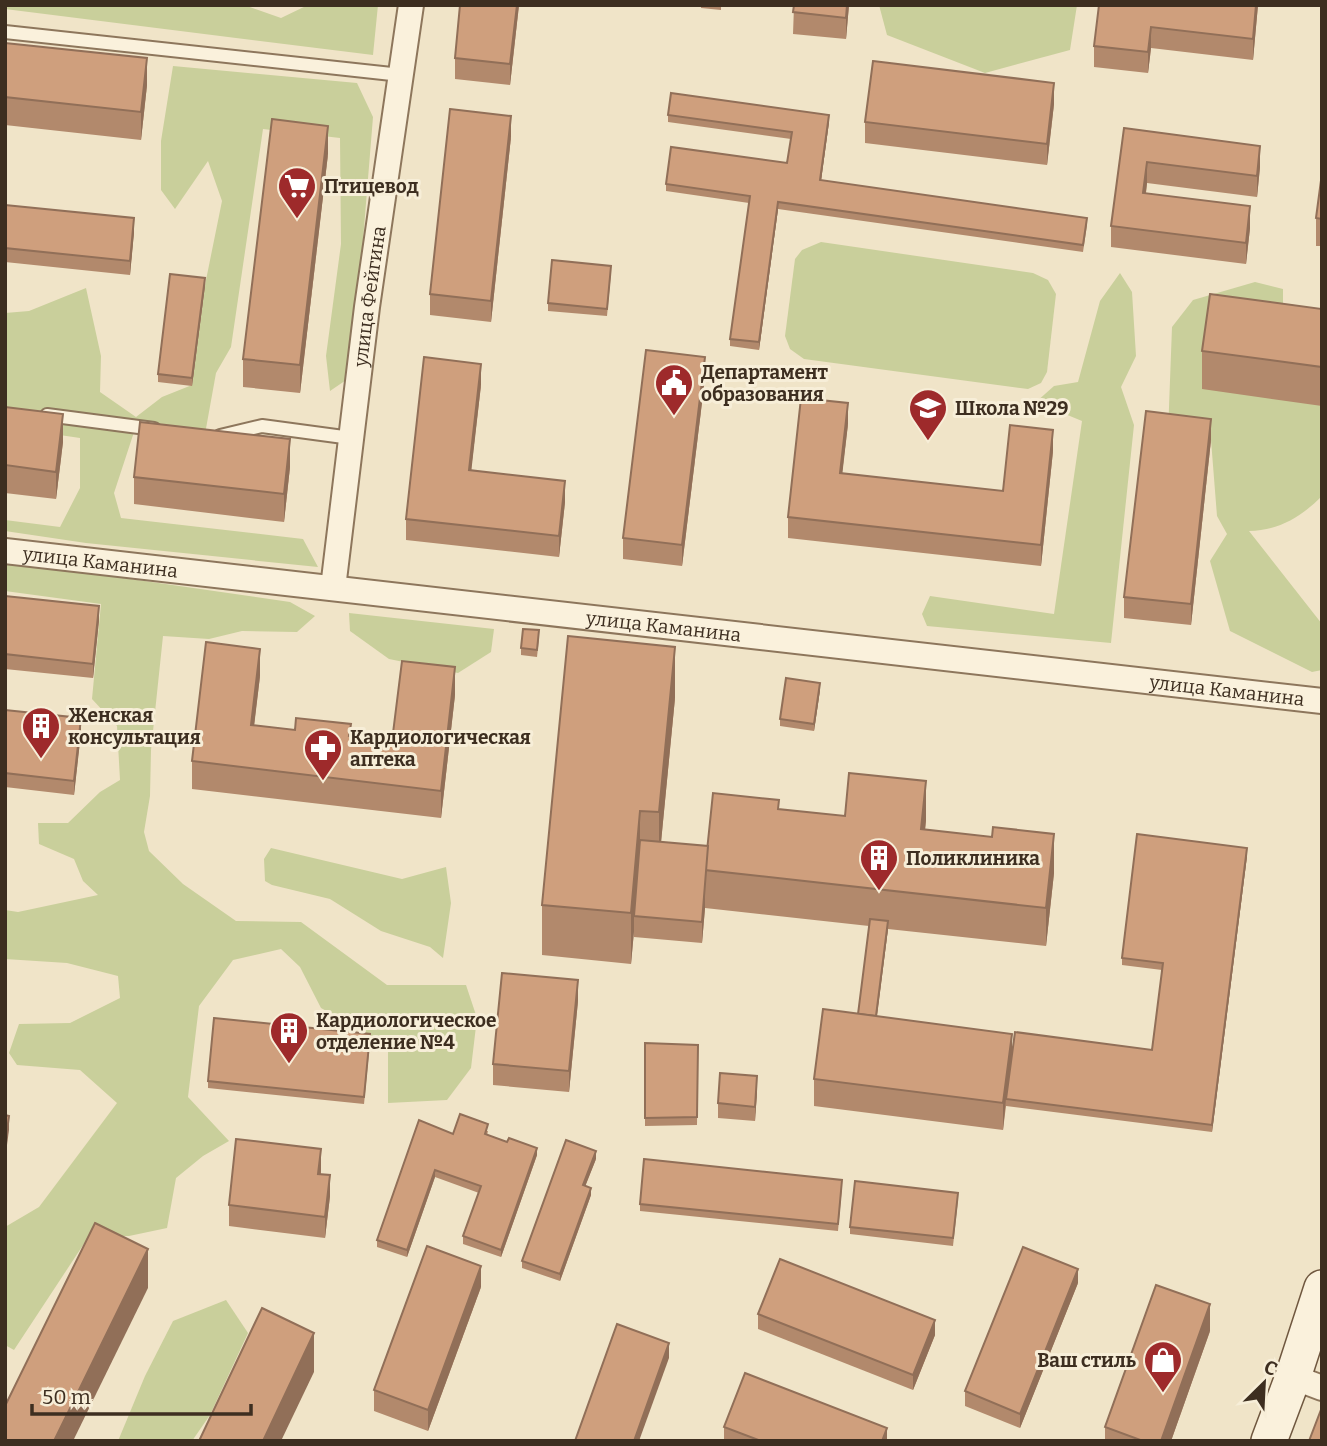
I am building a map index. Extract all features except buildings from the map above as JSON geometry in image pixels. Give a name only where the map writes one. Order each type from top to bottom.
[{"type":"street","name":"улица Фейгина","points":[[333,593],[367,307],[411,5]]},
{"type":"street","name":"улица Каманина","points":[[5,551],[333,593],[1322,701]]},
{"type":"street","points":[[1269,1441],[1308,1383],[1322,1288]]},
{"type":"lane","points":[[5,32],[401,75]]},
{"type":"lane","points":[[30,413],[173,432]]},
{"type":"lane","points":[[200,436],[214,437],[262,426],[351,438]]},
{"type":"green space","points":[[5,5],[244,5],[281,18],[308,5],[378,5],[373,55],[5,9]]},
{"type":"green space","points":[[879,5],[1077,5],[1070,50],[985,73],[887,35]]},
{"type":"green space","points":[[173,66],[357,83],[373,117],[352,376],[330,391],[326,356],[341,244],[340,138],[263,129],[231,347],[216,373],[205,434],[134,432],[114,493],[121,518],[303,539],[318,567],[86,543],[5,531],[5,520],[60,527],[80,488],[80,438],[5,427],[5,313],[29,311],[86,288],[101,356],[100,392],[136,417],[162,397],[192,385],[205,285],[222,201],[208,161],[175,209],[161,190],[161,141]]},
{"type":"green space","points":[[821,242],[1033,273],[1048,280],[1056,294],[1047,372],[1041,383],[1028,389],[804,359],[790,349],[785,336],[795,259],[802,250]]},
{"type":"green space","points":[[1120,273],[1132,292],[1136,356],[1121,387],[1134,425],[1111,643],[927,626],[922,614],[930,596],[1054,614],[1082,421],[1036,402],[1054,386],[1078,382],[1100,301]]},
{"type":"green space","points":[[1255,282],[1283,289],[1283,322],[1322,406],[1322,496],[1306,511],[1288,521],[1270,528],[1249,531],[1322,624],[1322,670],[1312,672],[1230,631],[1210,561],[1227,534],[1217,516],[1211,440],[1168,434],[1172,327],[1193,300]]},
{"type":"green space","points":[[5,561],[290,602],[315,616],[297,632],[242,631],[209,639],[163,636],[151,750],[150,796],[144,832],[149,851],[183,884],[236,921],[301,922],[387,985],[466,985],[477,1018],[471,1068],[447,1100],[388,1103],[388,1045],[321,1008],[300,967],[281,949],[233,960],[199,1006],[188,1097],[229,1141],[203,1156],[176,1178],[167,1228],[129,1236],[89,1236],[14,1350],[5,1345],[5,1227],[39,1207],[117,1103],[80,1070],[17,1065],[9,1053],[19,1024],[70,1023],[120,998],[118,976],[67,963],[5,959],[5,910],[18,912],[98,895],[83,881],[74,859],[39,844],[38,823],[68,823],[100,792],[120,780],[117,726],[92,699],[101,604],[5,591]]},
{"type":"green space","points":[[349,613],[494,629],[491,652],[458,673],[389,659],[350,631]]},
{"type":"green space","points":[[271,848],[402,879],[446,867],[451,903],[443,958],[430,947],[381,931],[330,899],[265,881],[264,859]]},
{"type":"green space","points":[[226,1300],[248,1333],[210,1415],[192,1441],[118,1441],[145,1376],[173,1321]]},
{"type":"place","name":"Птицевод","points":[[297,220]]},
{"type":"place","name":"Департамент образования","points":[[674,417]]},
{"type":"place","name":"Школа №29","points":[[928,442]]},
{"type":"place","name":"Женская консультация","points":[[41,760]]},
{"type":"place","name":"Кардиологическая аптека","points":[[323,782]]},
{"type":"place","name":"Поликлиника","points":[[879,892]]},
{"type":"place","name":"Кардиологическое отделение №4","points":[[289,1065]]},
{"type":"place","name":"Ваш стиль","points":[[1163,1394]]}]
